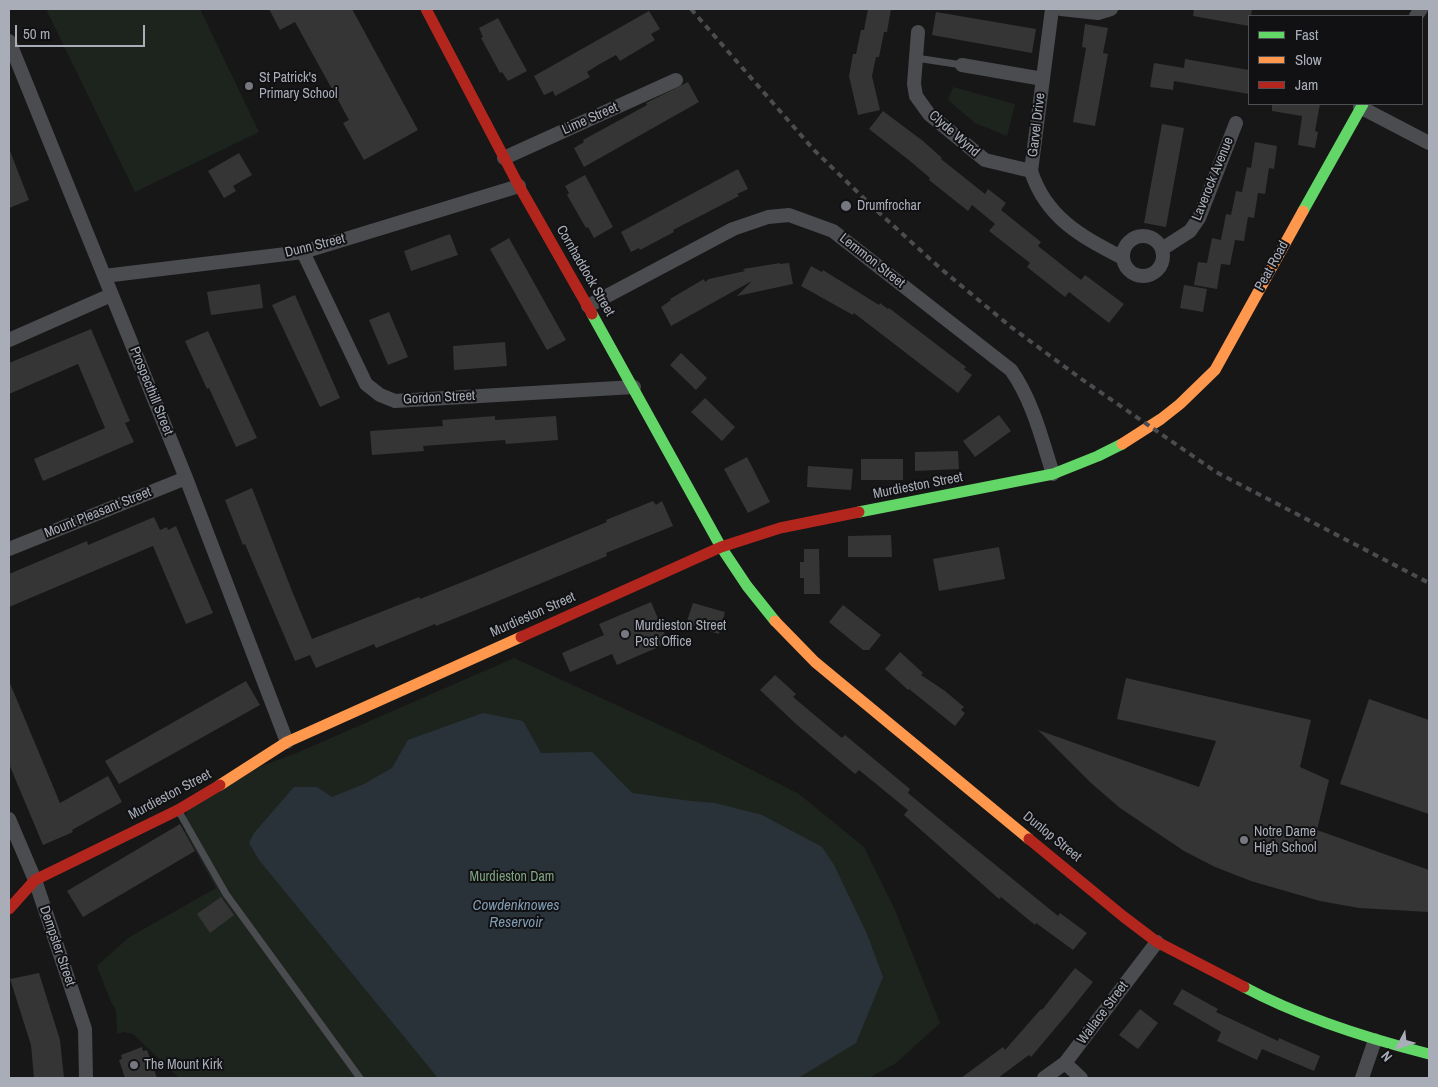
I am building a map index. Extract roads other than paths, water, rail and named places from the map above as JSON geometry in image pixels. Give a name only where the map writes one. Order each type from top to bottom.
[{"type":"street","name":"Cornhaddock Street","points":[[426,9],[504,158],[634,387],[721,547]]},
{"type":"street","name":"Garvel Drive","points":[[1052,9],[1031,171],[1036,188],[1046,203],[1066,224],[1123,258]]},
{"type":"street","points":[[1061,9],[1098,13],[1111,9]]},
{"type":"street","name":"Clyde Wynd","points":[[918,32],[914,84],[916,96],[929,114],[985,160],[1031,171]]},
{"type":"street","name":"Prospecthill Street","points":[[9,41],[186,478],[287,742]]},
{"type":"street","points":[[962,65],[1043,79]]},
{"type":"street","name":"Lime Street","points":[[504,158],[676,80]]},
{"type":"street","points":[[1361,106],[1429,143]]},
{"type":"street","name":"Peat Road","points":[[1112,450],[1165,416],[1198,389],[1215,370],[1361,106]]},
{"type":"street","name":"Laverock Avenue","points":[[1162,249],[1190,231],[1199,218],[1236,123]]},
{"type":"street","name":"Dunn Street","points":[[104,276],[303,252],[520,186]]},
{"type":"street","name":"Lemmon Street","points":[[588,306],[733,229],[768,217],[789,215],[833,231],[1012,370],[1038,426],[1053,474]]},
{"type":"street","points":[[1144,236],[1155,240],[1162,249],[1163,260],[1161,265],[1153,274],[1148,276],[1136,275],[1124,264],[1124,252],[1129,242],[1139,237],[1144,236]]},
{"type":"street","name":"Gordon Street","points":[[303,252],[366,384],[380,395],[395,401],[634,387]]},
{"type":"street","points":[[9,340],[111,295]]},
{"type":"street","name":"Murdieston Street","points":[[9,909],[35,880],[178,810],[287,742],[721,547],[780,528],[1053,474],[1080,465],[1112,450]]},
{"type":"street","name":"Mount Pleasant Street","points":[[9,549],[186,478]]},
{"type":"street","name":"Dunlop Street","points":[[721,547],[747,586],[780,627],[815,662],[1124,917],[1158,942],[1272,1002],[1375,1040],[1429,1054]]},
{"type":"street","name":"Dempster Street","points":[[9,819],[35,880],[85,1029],[86,1078]]},
{"type":"street","name":"Wallace Street","points":[[1044,1078],[1065,1063],[1158,942]]},
{"type":"street","points":[[1362,1078],[1375,1040]]},
{"type":"street","points":[[1065,1063],[1081,1078]]},
{"type":"lane","points":[[916,58],[962,65]]},
{"type":"lane","points":[[178,810],[226,894],[360,1078]]},
{"type":"water","name":"Cowdenknowes Reservoir","points":[[483,713],[523,721],[541,753],[592,752],[632,793],[715,803],[762,815],[822,847],[834,865],[867,934],[883,977],[856,1043],[798,1078],[438,1078],[259,860],[249,843],[254,833],[294,787],[317,787],[332,797],[364,784],[392,768],[408,740]]},
{"type":"railway","points":[[691,9],[814,150],[940,268],[1011,327],[1080,378],[1216,472],[1429,583]]},
{"type":"place","name":"St Patrick's Primary School","points":[[249,86]]},
{"type":"place","name":"Drumfrochar","points":[[846,206]]},
{"type":"place","name":"Murdieston Street Post Office","points":[[625,634]]},
{"type":"place","name":"Notre Dame High School","points":[[1244,840]]},
{"type":"place","name":"The Mount Kirk","points":[[134,1065]]},
{"type":"park label","name":"Murdieston Dam","points":[[512,877]]}]
